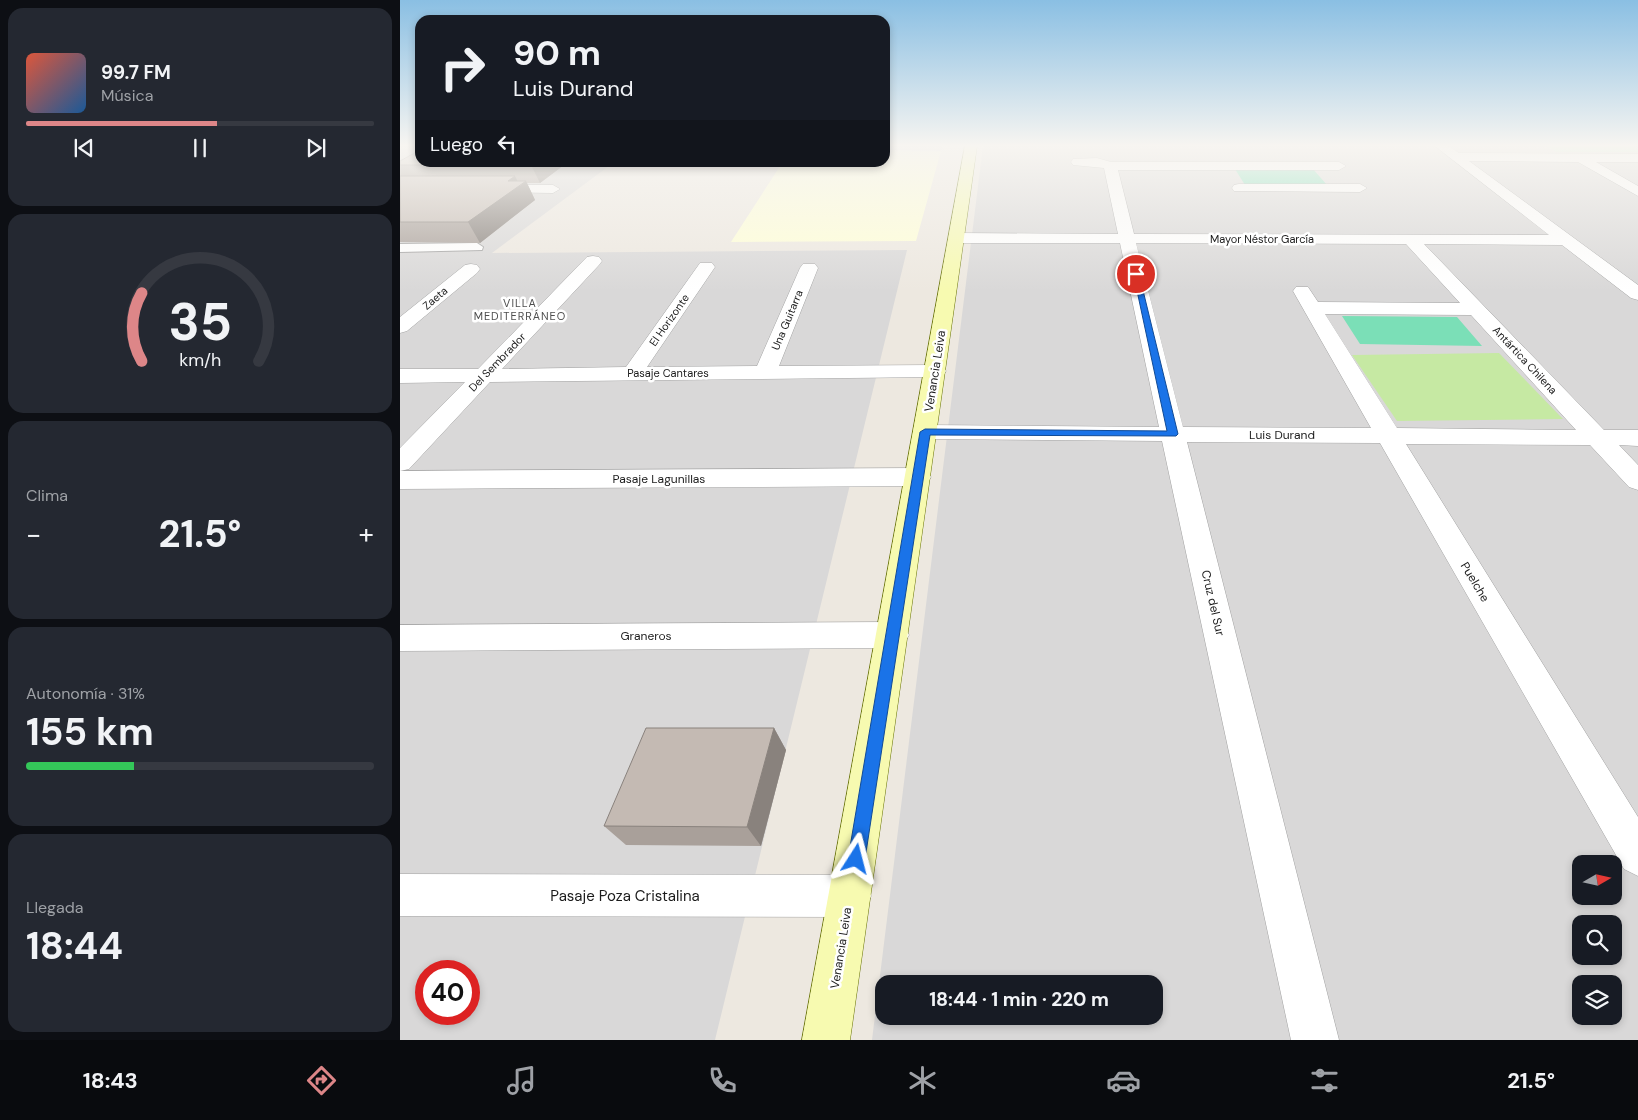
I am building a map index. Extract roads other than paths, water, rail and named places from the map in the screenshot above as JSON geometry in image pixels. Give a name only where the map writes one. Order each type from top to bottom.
[{"type":"street","name":"Venancia Leiva","points":[[826,1040],[964,195]]},
{"type":"street","name":"Cruz del Sur","points":[[1117,195],[1315,1040]]},
{"type":"street","points":[[1366,195],[1371,200]]},
{"type":"street","points":[[1506,195],[1638,294]]},
{"type":"street","name":"Mayor Néstor García","points":[[957,238],[1566,240]]},
{"type":"street","name":"Antártica Chilena","points":[[1411,240],[1638,481]]},
{"type":"street","name":"Del Sembrador","points":[[400,463],[593,262]]},
{"type":"street","name":"El Horizonte","points":[[632,374],[706,267]]},
{"type":"street","name":"Zaeta","points":[[400,327],[470,268]]},
{"type":"street","name":"Una Guitarra","points":[[765,373],[809,268]]},
{"type":"street","name":"Puelche","points":[[1476,308],[1307,300],[1638,855]]},
{"type":"street","name":"Pasaje Cantares","points":[[400,376],[936,371]]},
{"type":"street","name":"Luis Durand","points":[[925,432],[1638,438]]},
{"type":"street","name":"Pasaje Lagunillas","points":[[400,480],[918,478]]},
{"type":"street","name":"Graneros","points":[[400,638],[893,635]]},
{"type":"street","name":"Pasaje Poza Cristalina","points":[[400,895],[850,896]]},
{"type":"lane","points":[[400,248],[477,247]]},
{"type":"district","name":"VILLA MEDITERRÁNEO","points":[[520,309]]}]
